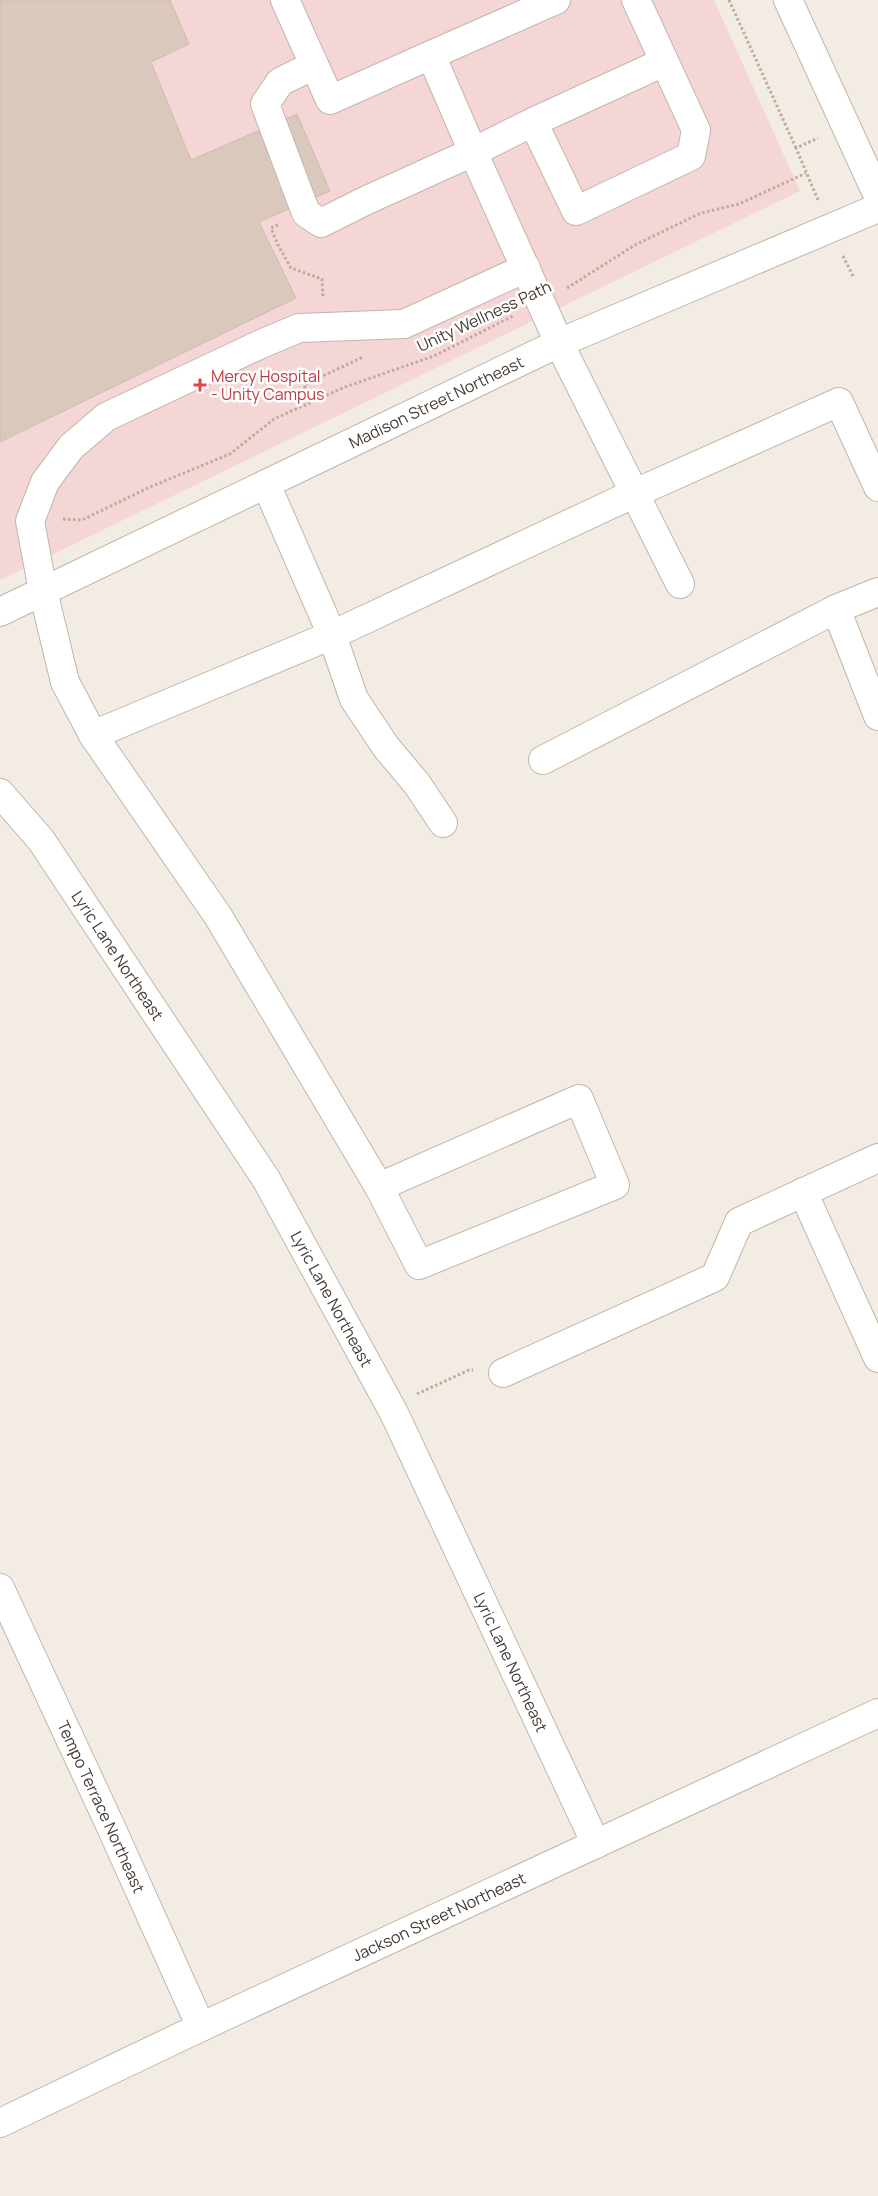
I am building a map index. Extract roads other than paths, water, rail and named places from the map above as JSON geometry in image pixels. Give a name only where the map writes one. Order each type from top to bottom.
[{"type":"street","points":[[285,0],[330,100],[556,0]]},
{"type":"street","points":[[533,122],[576,211],[690,156],[696,130],[636,0]]},
{"type":"street","points":[[788,0],[878,196]]},
{"type":"street","points":[[431,55],[559,343],[633,494],[680,584]]},
{"type":"street","points":[[314,65],[280,82],[265,104],[306,213],[321,224],[367,200],[664,62]]},
{"type":"street","name":"Madison Street Northeast","points":[[0,612],[559,343],[878,208]]},
{"type":"street","points":[[379,1187],[579,1099],[615,1185],[419,1265],[379,1187],[218,916],[93,735],[65,682],[43,591],[30,521],[45,482],[70,447],[106,417],[299,328],[404,324],[526,268]]},
{"type":"street","points":[[93,735],[332,635],[633,494],[839,402],[878,487]]},
{"type":"street","points":[[266,484],[332,635],[354,699],[386,748],[418,784],[443,824]]},
{"type":"street","points":[[543,760],[836,609],[878,592]]},
{"type":"street","points":[[836,609],[878,716]]},
{"type":"street","name":"Lyric Lane Northeast","points":[[0,794],[41,840],[266,1179],[390,1406],[596,1844]]},
{"type":"street","points":[[504,1373],[715,1277],[739,1222],[878,1158]]},
{"type":"street","points":[[803,1192],[878,1358]]},
{"type":"street","name":"Tempo Terrace Northeast","points":[[0,1588],[201,2027]]},
{"type":"street","name":"Jackson Street Northeast","points":[[0,2123],[201,2027],[878,1713]]},
{"type":"place","name":"Mercy Hospital - Unity Campus","points":[[200,385]]}]
